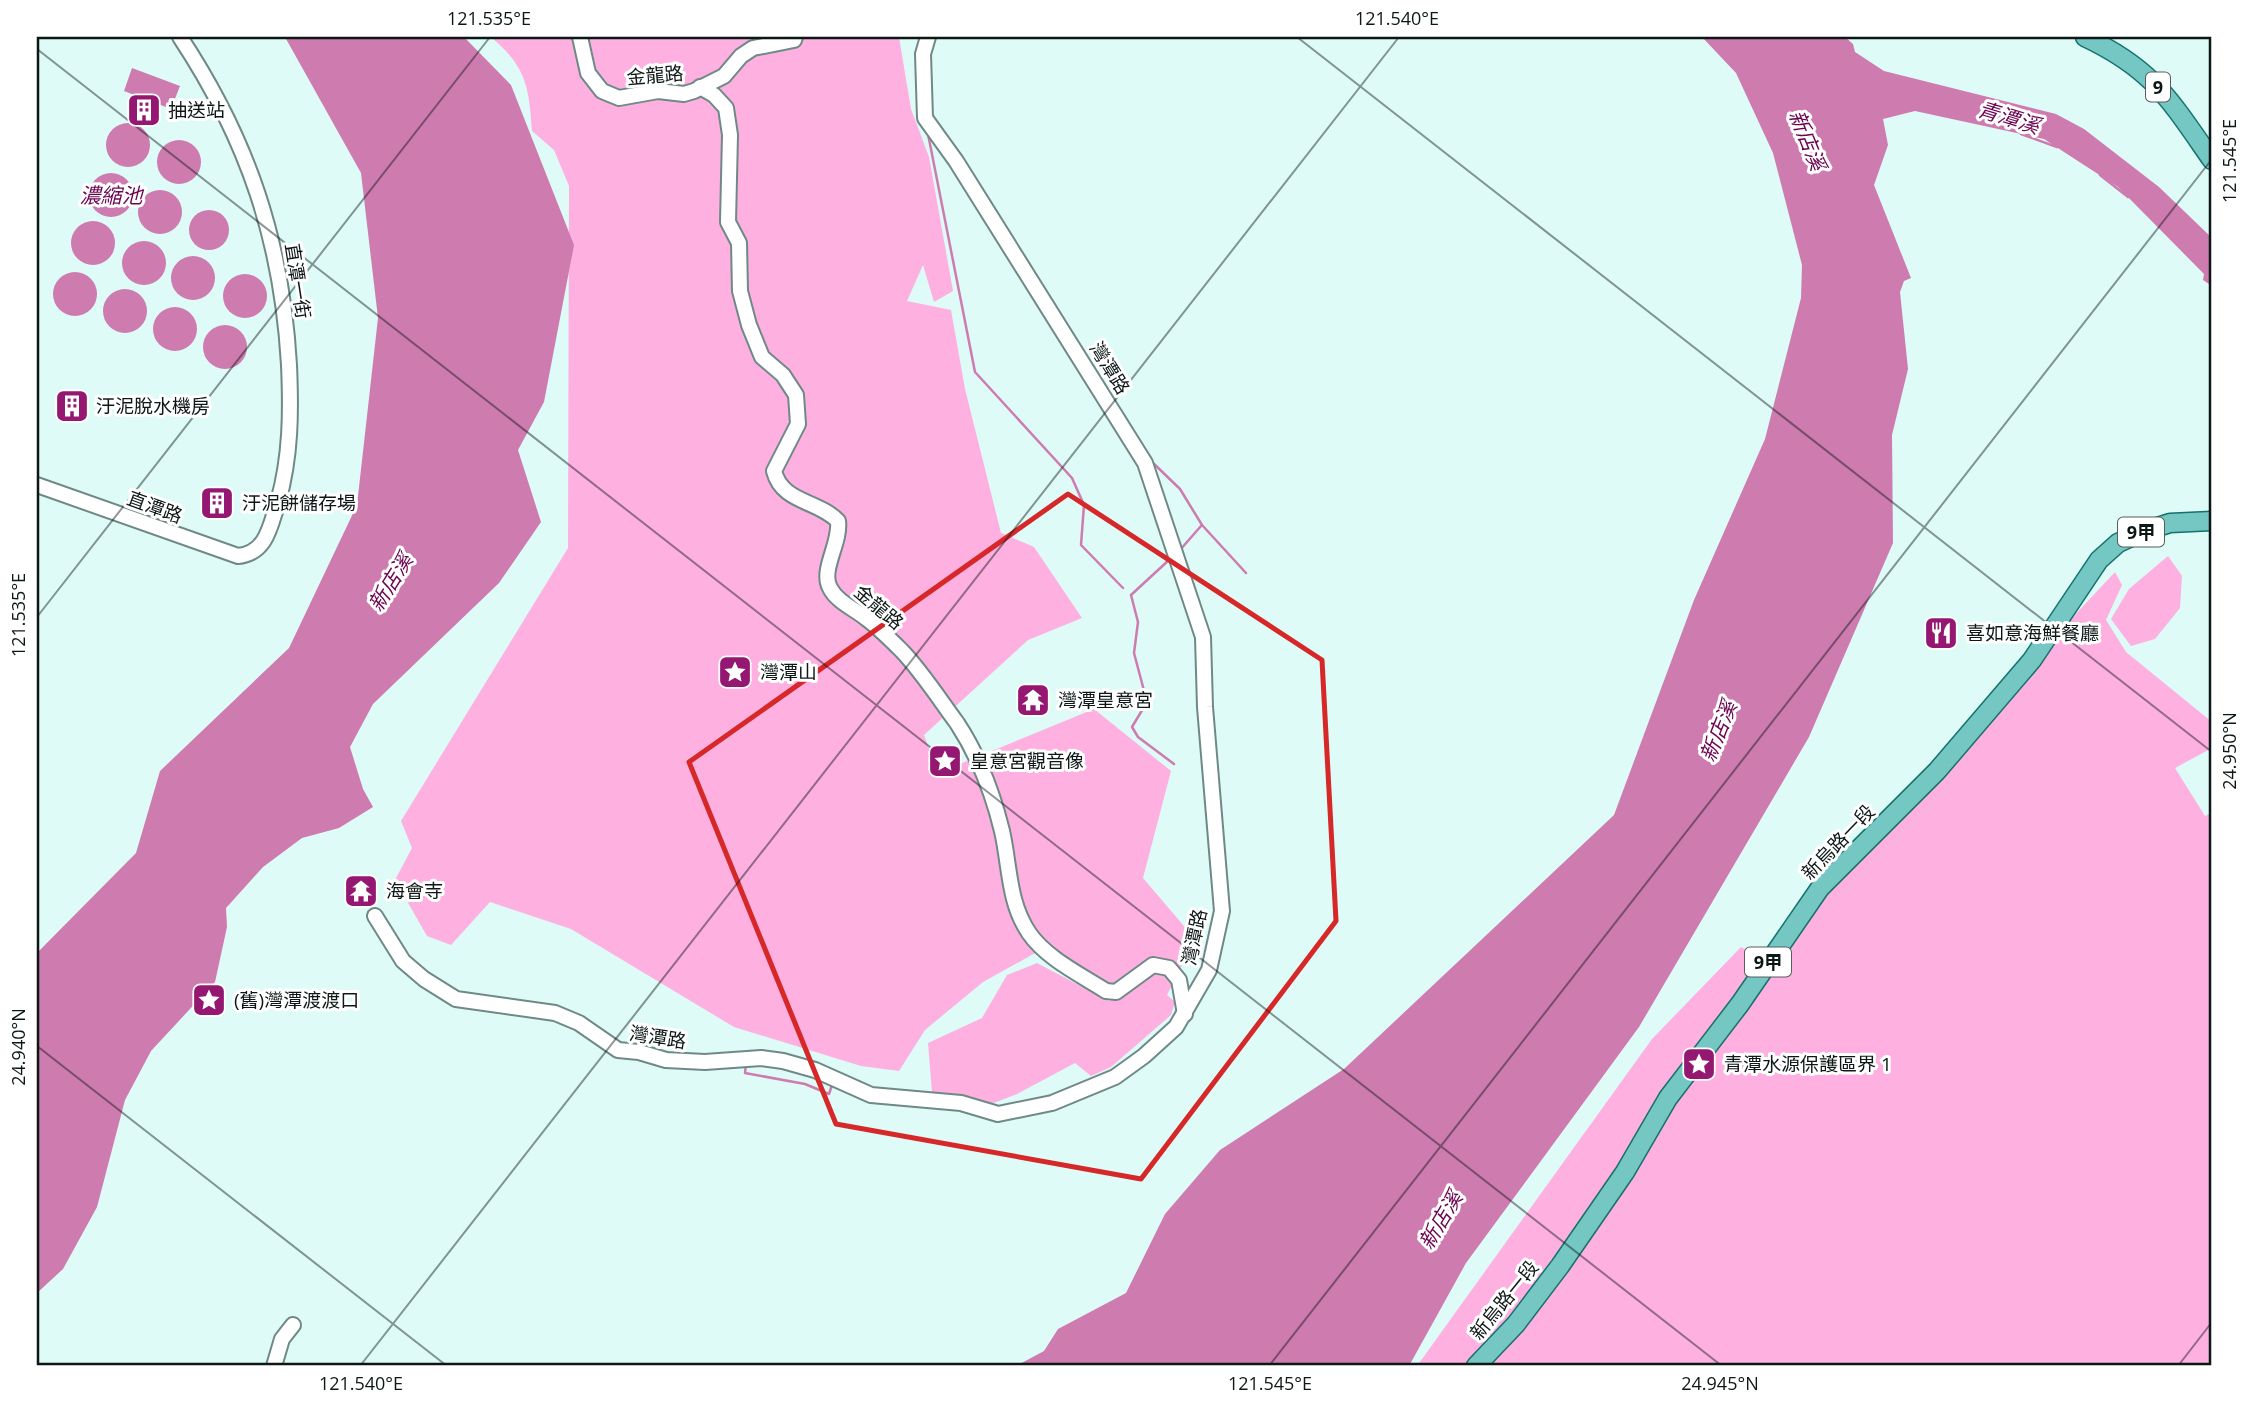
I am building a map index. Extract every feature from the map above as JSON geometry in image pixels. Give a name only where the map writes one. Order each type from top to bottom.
[{"type":"main road","name":"9","points":[[2085,37],[2118,52],[2147,74],[2178,110],[2212,160]]},
{"type":"main road","name":"9","points":[[2108,37],[2151,65],[2186,105],[2212,143]]},
{"type":"main road","name":"新烏路一段","points":[[1476,1366],[1516,1324],[1560,1266],[1625,1172],[1668,1098],[1740,1004],[1820,888],[1937,771],[2032,660],[2099,560],[2118,543],[2142,531],[2170,523],[2212,521]]},
{"type":"street","name":"直潭一街","points":[[180,37],[215,93],[240,142],[271,233],[281,285],[291,411],[289,440],[282,488],[260,548]]},
{"type":"street","name":"金龍路","points":[[580,37],[588,74],[610,97],[658,91],[684,94],[700,87],[714,95],[726,108],[730,135],[729,222],[739,243],[740,291],[748,325],[762,357],[783,374],[796,395],[798,424],[774,471],[777,483],[790,495],[822,508],[838,522],[838,542],[828,572],[828,586],[836,597],[868,620],[903,653],[957,724],[980,765],[993,802],[1003,833],[1011,892],[1030,933],[1047,951],[1105,991],[1116,992],[1153,965],[1169,968],[1179,980],[1185,1014]]},
{"type":"street","points":[[700,87],[724,76],[753,48],[794,40],[795,37]]},
{"type":"street","name":"灣潭路","points":[[375,916],[403,961],[424,979],[456,999],[555,1013],[579,1023],[618,1050],[639,1052],[666,1060],[705,1062],[761,1058],[783,1061],[815,1070],[871,1094],[961,1103],[998,1114],[1052,1103],[1115,1077],[1144,1056],[1176,1027],[1185,1014],[1209,970],[1222,911],[1205,707],[1203,637],[1145,463],[1000,231],[925,118],[923,54],[927,37]]},
{"type":"street","name":"直潭路","points":[[37,485],[228,554],[250,555],[260,548]]},
{"type":"street","points":[[274,1366],[282,1339],[293,1325]]},
{"type":"highlighted area","points":[[1068,494],[1322,660],[1336,921],[1141,1179],[836,1124],[689,762]]},
{"type":"shaded area","points":[[491,37],[899,37],[911,109],[929,157],[953,291],[934,302],[923,265],[907,301],[951,310],[965,389],[1001,533],[1034,547],[1082,618],[1028,640],[924,735],[938,773],[1094,709],[1171,771],[1143,878],[1195,939],[1167,995],[1175,1002],[1171,1015],[1111,1067],[1091,1076],[1075,1063],[1017,1094],[986,1106],[932,1092],[928,1043],[982,1018],[1007,975],[1037,963],[1109,1001],[1126,994],[1037,952],[983,982],[925,1030],[899,1071],[861,1066],[734,1027],[571,929],[490,902],[451,945],[427,936],[395,880],[412,848],[401,821],[568,548],[569,186],[554,150],[532,131],[527,89],[519,68]]},
{"type":"shaded area","points":[[2168,556],[2182,576],[2180,608],[2155,639],[2131,646],[2111,619],[2129,589]]},
{"type":"shaded area","points":[[2115,572],[2122,585],[2106,620],[2126,652],[2212,722],[2212,748],[2175,768],[2205,816],[2212,813],[2212,1366],[1417,1366],[1652,1039],[1741,947],[1772,966],[1827,880]]},
{"type":"water","name":"新店溪","points":[[285,37],[464,37],[511,85],[574,245],[544,402],[518,450],[541,522],[499,583],[373,704],[350,747],[363,789],[373,807],[339,828],[302,838],[263,867],[226,908],[227,927],[215,982],[151,1051],[125,1100],[97,1207],[63,1269],[37,1293],[37,953],[136,853],[160,771],[289,648],[357,505],[378,318],[361,173]]},
{"type":"water","name":"新店溪","points":[[1702,37],[1845,37],[1853,44],[1855,52],[1884,71],[2056,114],[2084,129],[2159,187],[2212,238],[2212,286],[2203,280],[2204,274],[2118,187],[2044,139],[1915,111],[1883,119],[1888,145],[1874,185],[1911,278],[1904,281],[1900,292],[1908,369],[1892,435],[1893,543],[1809,737],[1639,1027],[1466,1263],[1409,1366],[1016,1366],[1044,1351],[1058,1329],[1126,1293],[1165,1214],[1220,1150],[1344,1069],[1614,815],[1694,600],[1765,439],[1801,298],[1802,265],[1773,153],[1736,73]]},
{"type":"water","points":[[132,68],[180,86],[171,109],[124,91]]},
{"type":"water","name":"濃縮池","points":[[128,123],[144,129],[150,145],[144,161],[128,167],[112,161],[106,145],[112,129]]},
{"type":"water","name":"濃縮池","points":[[179,140],[195,146],[201,162],[195,178],[179,184],[163,178],[157,162],[163,146]]},
{"type":"water","name":"濃縮池","points":[[111,173],[127,179],[133,195],[127,211],[111,217],[95,211],[89,195],[95,179]]},
{"type":"water","name":"濃縮池","points":[[160,190],[176,196],[182,212],[176,228],[160,234],[144,228],[138,212],[144,196]]},
{"type":"water","points":[[209,210],[217,211],[223,216],[228,222],[228,238],[223,244],[217,249],[209,250],[201,249],[195,244],[190,238],[189,230],[190,222],[195,216],[201,211]]},
{"type":"water","name":"濃縮池","points":[[93,221],[109,227],[115,243],[109,259],[93,265],[77,259],[71,243],[77,227]]},
{"type":"water","name":"濃縮池","points":[[144,241],[160,247],[166,263],[160,279],[144,285],[128,279],[122,263],[128,247]]},
{"type":"water","points":[[193,256],[209,262],[215,278],[209,294],[193,300],[177,294],[171,278],[177,262]]},
{"type":"water","points":[[75,272],[91,278],[97,294],[91,310],[75,316],[59,310],[53,294],[59,278]]},
{"type":"water","points":[[245,274],[261,280],[267,296],[261,312],[245,318],[229,312],[223,296],[229,280]]},
{"type":"water","points":[[125,289],[141,295],[147,311],[141,327],[125,333],[109,327],[103,311],[109,295]]},
{"type":"water","points":[[175,307],[191,313],[197,329],[191,345],[175,351],[159,345],[153,329],[159,313]]},
{"type":"water","points":[[225,325],[241,331],[247,347],[241,363],[225,369],[209,363],[203,347],[209,331]]},
{"type":"waterway","points":[[928,134],[975,372],[1072,478],[1084,505],[1081,545],[1123,588]]},
{"type":"waterway","name":"青潭溪","points":[[2021,134],[2057,147]]},
{"type":"waterway","name":"青潭溪","points":[[2100,175],[2128,197]]},
{"type":"waterway","points":[[1151,461],[1180,489],[1202,525],[1246,573]]},
{"type":"waterway","points":[[1180,550],[1201,526]]},
{"type":"waterway","points":[[1170,559],[1131,595],[1138,622],[1134,653],[1147,702],[1132,727],[1138,737],[1174,764]]},
{"type":"waterway","points":[[746,1064],[745,1073],[805,1084],[829,1094],[833,1082]]},
{"type":"place","name":"抽送站","points":[[144,110]]},
{"type":"place","name":"汙泥脫水機房","points":[[72,406]]},
{"type":"place","name":"汙泥餅儲存場","points":[[217,503]]},
{"type":"place","name":"喜如意海鮮餐廳","points":[[1941,633]]},
{"type":"place","name":"灣潭山","points":[[735,672]]},
{"type":"place","name":"灣潭皇意宮","points":[[1033,700]]},
{"type":"place","name":"皇意宮觀音像","points":[[945,761]]},
{"type":"place","name":"海會寺","points":[[361,891]]},
{"type":"place","name":"(舊)灣潭渡渡口","points":[[209,1000]]},
{"type":"place","name":"青潭水源保護區界 1","points":[[1699,1064]]}]
